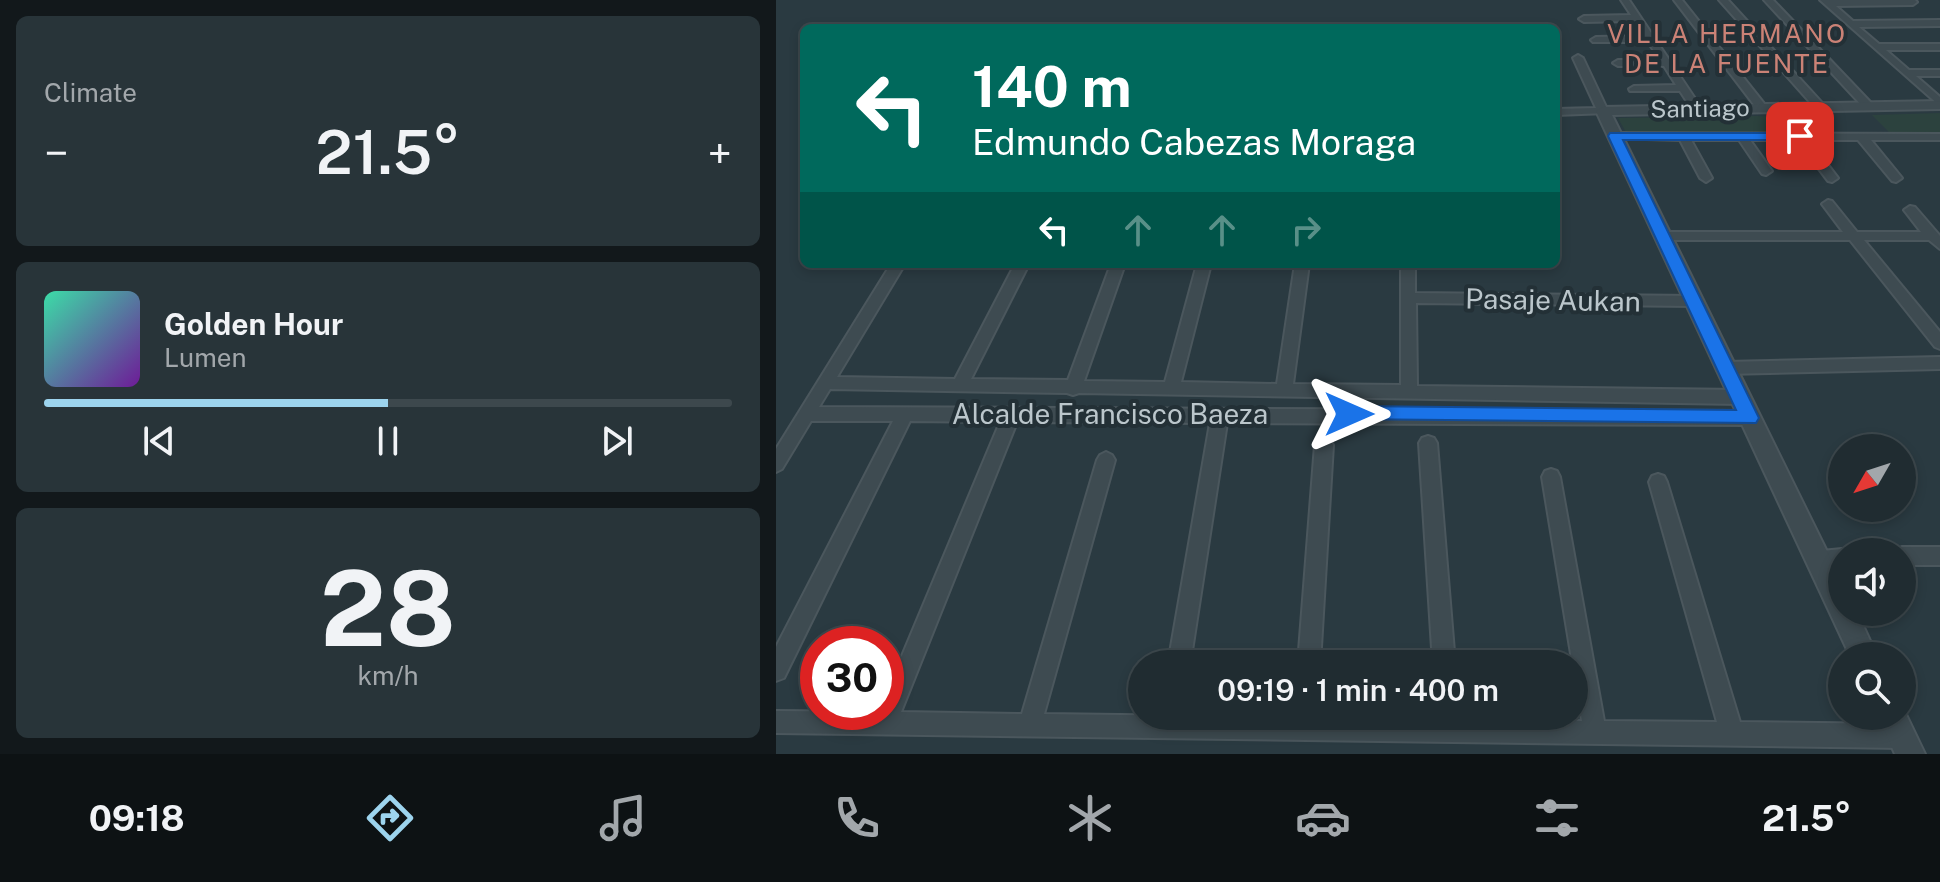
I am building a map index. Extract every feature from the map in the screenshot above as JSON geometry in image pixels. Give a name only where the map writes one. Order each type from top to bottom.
[{"type":"street","points":[[1625,0],[1697,109]]},
{"type":"street","points":[[1678,0],[1762,108]]},
{"type":"street","points":[[1723,0],[1820,107]]},
{"type":"street","points":[[1768,0],[1869,107]]},
{"type":"street","points":[[1826,2],[1913,2]]},
{"type":"street","points":[[1826,2],[1940,104]]},
{"type":"street","points":[[1584,19],[1637,18]]},
{"type":"street","points":[[1850,24],[1940,23]]},
{"type":"street","points":[[1596,40],[1650,39]]},
{"type":"street","points":[[1876,47],[1940,47]]},
{"type":"street","points":[[1578,58],[1828,580]]},
{"type":"street","points":[[1618,63],[1666,63]]},
{"type":"street","points":[[1906,73],[1940,73]]},
{"type":"street","points":[[1634,89],[1683,88]]},
{"type":"street","name":"Santiago","points":[[1603,111],[1940,104]]},
{"type":"street","points":[[1560,112],[1603,111]]},
{"type":"street","points":[[1615,136],[1940,137]]},
{"type":"street","points":[[1742,136],[1766,171]]},
{"type":"street","points":[[1800,136],[1832,178]]},
{"type":"street","points":[[1861,136],[1896,178]]},
{"type":"street","points":[[1684,137],[1706,178]]},
{"type":"street","points":[[1828,204],[1940,343]]},
{"type":"street","points":[[1910,210],[1936,240]]},
{"type":"street","points":[[1663,236],[1852,236],[1936,240]]},
{"type":"street","points":[[776,464],[896,268]]},
{"type":"street","points":[[959,387],[1020,268]]},
{"type":"street","points":[[1073,389],[1117,268]]},
{"type":"street","points":[[1171,389],[1203,268]]},
{"type":"street","points":[[1284,391],[1301,268]]},
{"type":"street","points":[[1408,268],[1411,298],[1409,392]]},
{"type":"street","name":"Pasaje Aukan","points":[[1411,298],[1694,301]]},
{"type":"street","points":[[1726,368],[1940,363]]},
{"type":"street","name":"Alcalde Francisco Baeza","points":[[825,383],[1740,397]]},
{"type":"street","name":"Alcalde Francisco Baeza","points":[[807,414],[1749,418]]},
{"type":"street","points":[[776,670],[905,414]]},
{"type":"street","points":[[904,678],[1012,414]]},
{"type":"street","points":[[1181,650],[1220,416]]},
{"type":"street","points":[[1428,443],[1443,650]]},
{"type":"street","points":[[1310,650],[1324,445]]},
{"type":"street","points":[[1030,725],[1106,460]]},
{"type":"street","points":[[1551,477],[1595,732]]},
{"type":"street","points":[[1658,482],[1731,731]]},
{"type":"street","points":[[1916,556],[1940,556]]},
{"type":"street","points":[[1818,559],[1828,559]]},
{"type":"street","points":[[776,722],[800,722]]},
{"type":"street","points":[[904,724],[1128,723]]},
{"type":"street","points":[[1563,730],[1901,735]]},
{"type":"green space","points":[[1940,113],[1940,137],[1893,136],[1872,115]]},
{"type":"green space","points":[[1813,117],[1828,135],[1628,136],[1618,118]]},
{"type":"district","name":"VILLA HERMANO DE LA FUENTE","points":[[1727,49]]},
{"type":"route","points":[[1349,414],[1749,418],[1615,136],[1800,136]]}]
